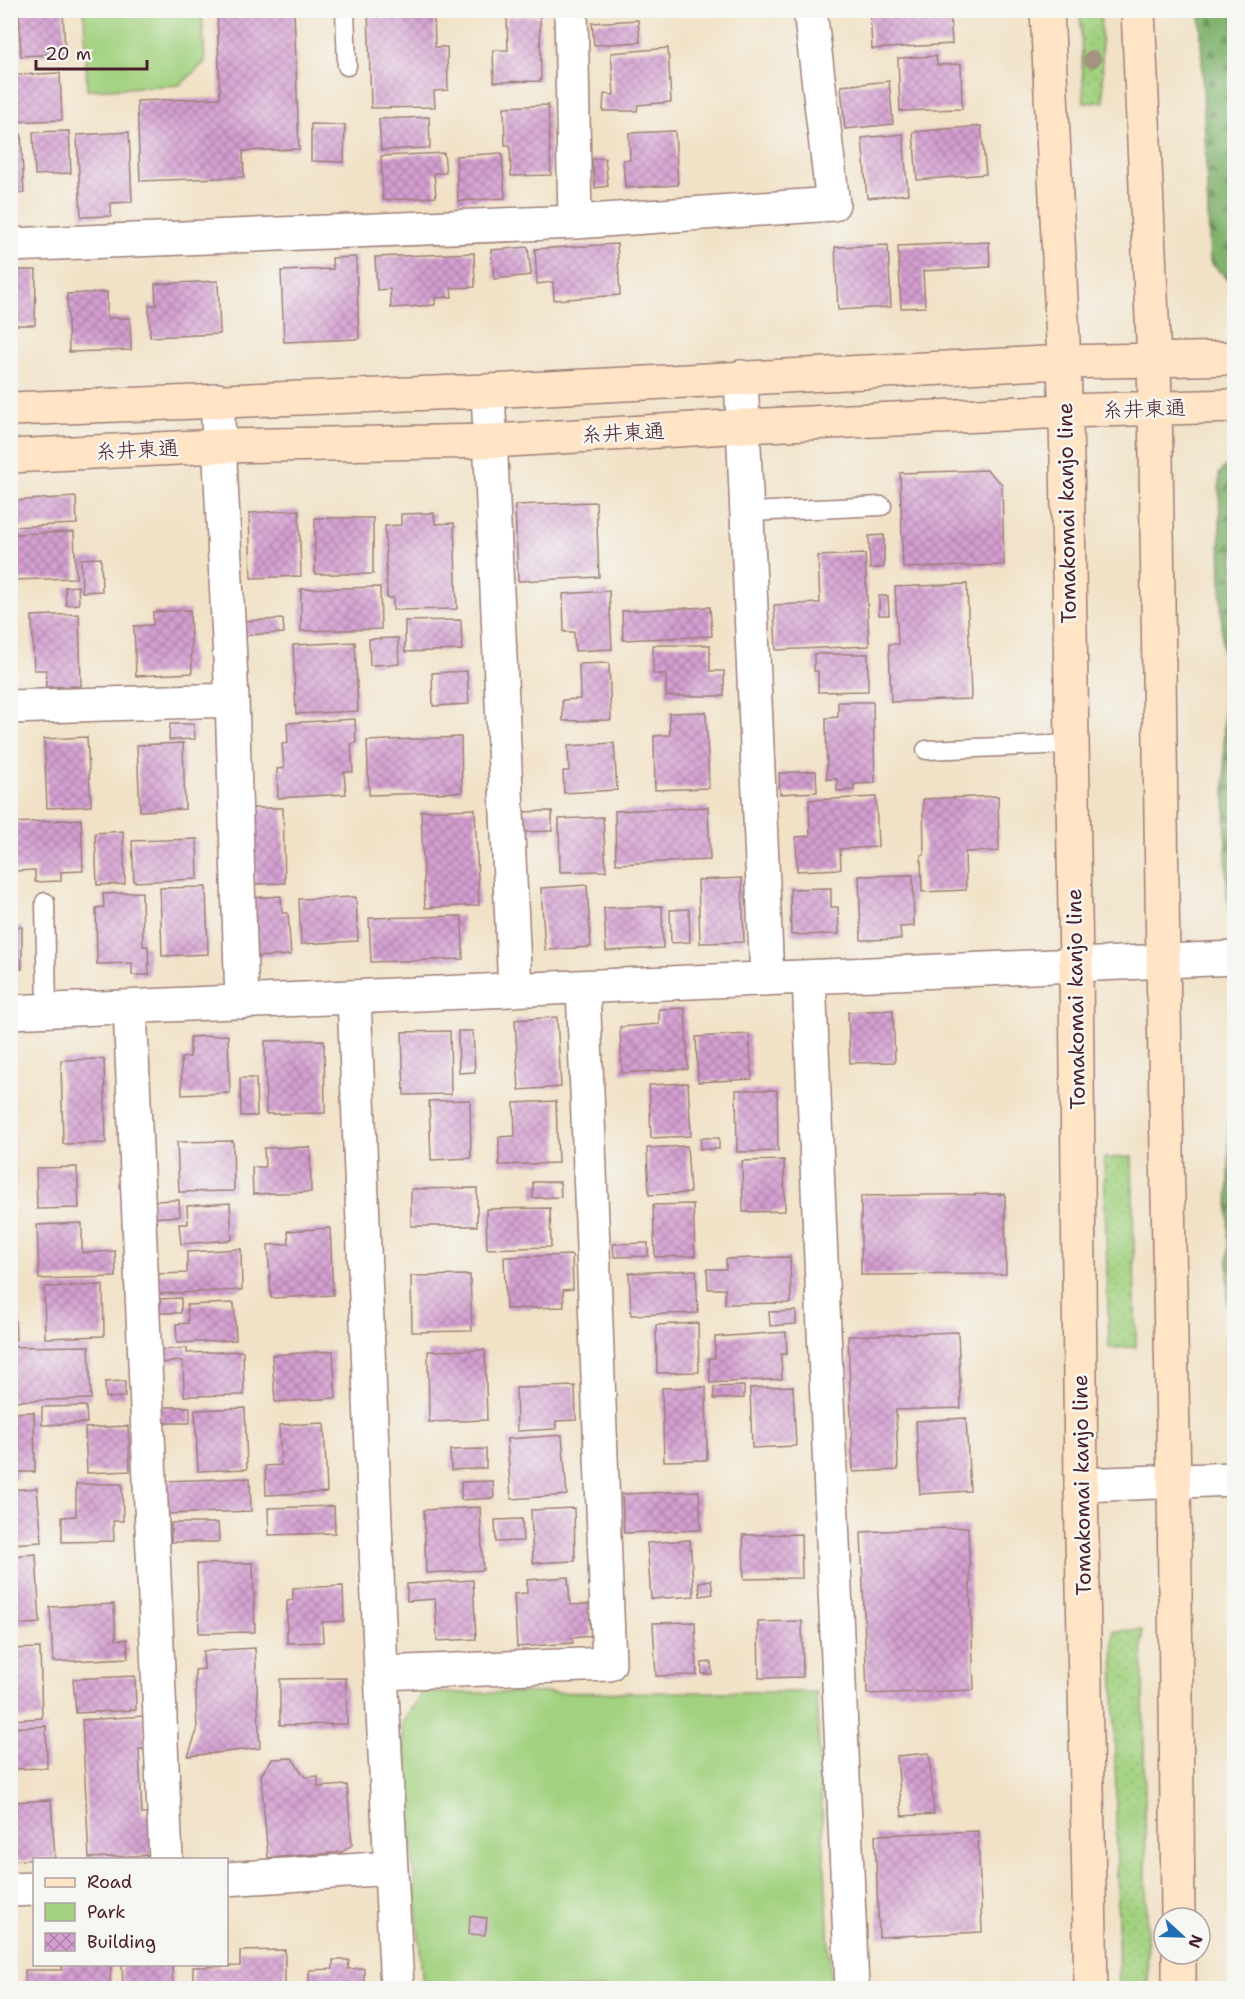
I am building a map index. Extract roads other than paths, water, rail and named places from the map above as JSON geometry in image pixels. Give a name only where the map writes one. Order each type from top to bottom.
[{"type":"main road","name":"Tomakomai kanjo line","points":[[1047,10],[1064,362],[1076,966],[1081,1485],[1091,1989]]},
{"type":"main road","points":[[1138,10],[1154,361],[1174,1480],[1178,1906]]},
{"type":"main road","points":[[10,408],[488,391],[741,376],[1064,362],[1234,358]]},
{"type":"main road","name":"糸井東通","points":[[10,456],[219,446],[491,441],[744,426],[1065,411],[1234,406]]},
{"type":"main road","points":[[1179,1966],[1179,1989]]},
{"type":"street","points":[[571,10],[575,222]]},
{"type":"street","points":[[10,245],[575,222],[834,204],[810,10]]},
{"type":"street","points":[[741,376],[767,979]]},
{"type":"street","points":[[488,391],[516,990]]},
{"type":"street","points":[[217,400],[232,700],[242,1002]]},
{"type":"street","points":[[10,706],[232,700]]},
{"type":"street","points":[[10,1012],[1234,958]]},
{"type":"street","points":[[809,977],[852,1989]]},
{"type":"street","points":[[381,1673],[609,1664],[583,987]]},
{"type":"street","points":[[354,997],[381,1673],[397,1989]]},
{"type":"street","points":[[130,1007],[166,1858]]},
{"type":"street","points":[[1081,1485],[1234,1479]]},
{"type":"street","points":[[228,1879],[391,1868]]},
{"type":"street","points":[[10,1890],[33,1889]]},
{"type":"lane","points":[[345,10],[347,66]]},
{"type":"lane","points":[[747,512],[882,506]]},
{"type":"lane","points":[[926,750],[1072,744]]},
{"type":"lane","points":[[45,902],[47,1010]]}]
